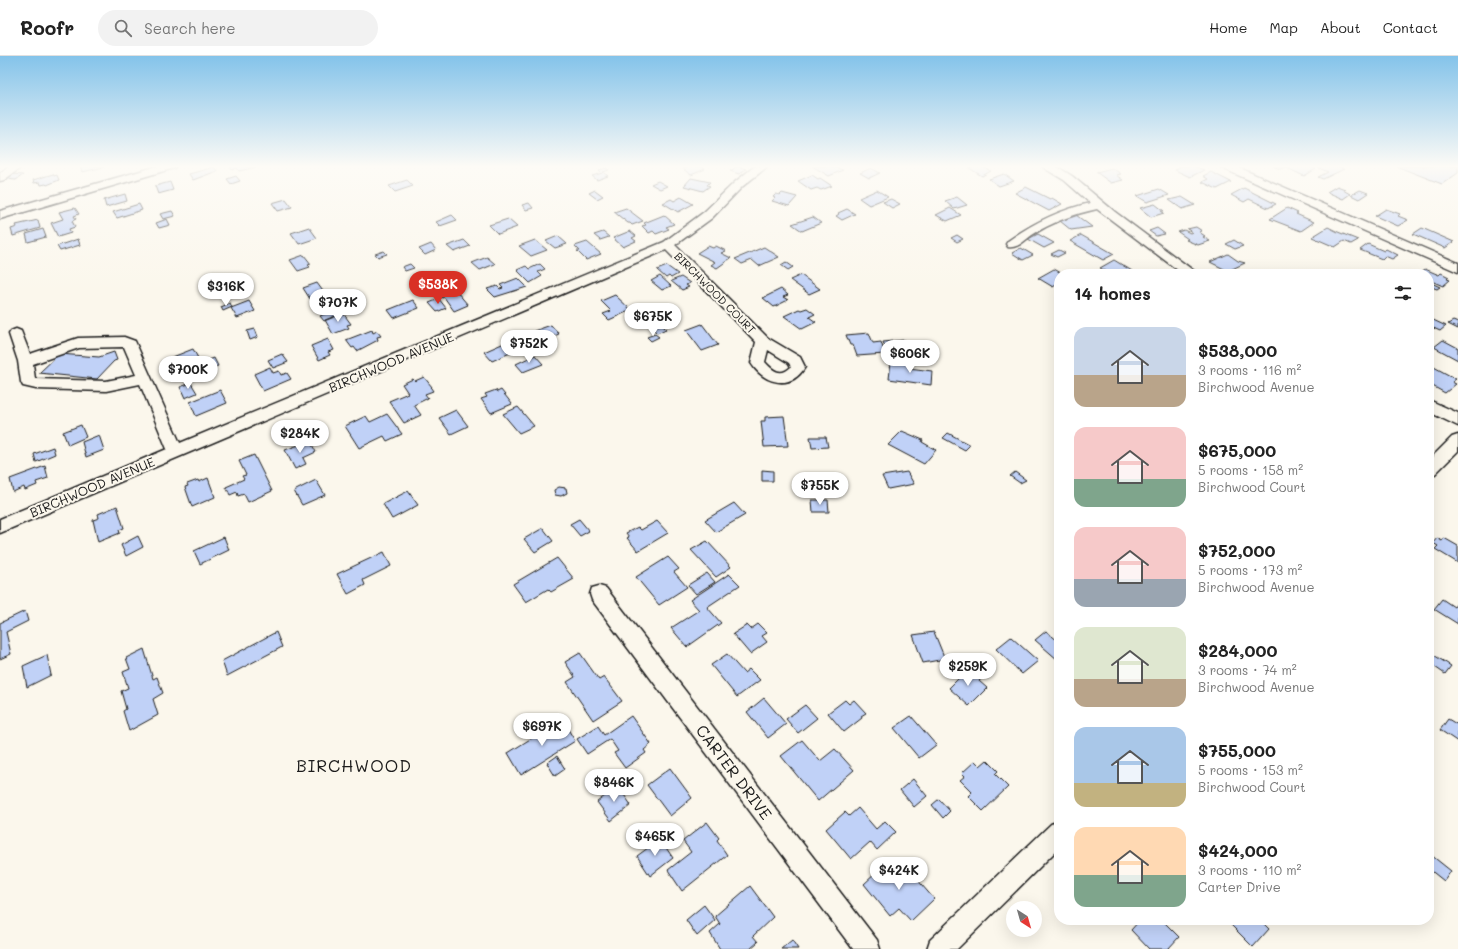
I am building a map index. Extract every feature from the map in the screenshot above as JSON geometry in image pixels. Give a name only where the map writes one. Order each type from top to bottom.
[{"type":"street","points":[[0,215],[25,208]]},
{"type":"street","name":"BIRCHWOOD AVENUE","points":[[0,526],[668,245],[708,215],[715,208]]},
{"type":"street","points":[[1012,244],[1024,234],[1056,217],[1084,208]]},
{"type":"street","points":[[1103,208],[1184,269]]},
{"type":"street","points":[[1321,208],[1458,268]]},
{"type":"street","name":"BIRCHWOOD COURT","points":[[668,245],[763,341]]},
{"type":"street","points":[[16,334],[25,361],[28,382],[36,384],[106,386],[145,378]]},
{"type":"street","points":[[25,361],[78,343],[124,342],[130,344],[176,452]]},
{"type":"street","points":[[1434,408],[1458,420]]},
{"type":"street","points":[[1434,465],[1458,441]]},
{"type":"street","name":"CARTER DRIVE","points":[[599,594],[868,949]]},
{"type":"street","points":[[939,949],[1054,837]]},
{"type":"building","points":[[75,208],[79,214],[74,216],[76,219],[72,221],[75,227],[69,229],[71,233],[58,237],[51,223],[63,219],[59,212]]},
{"type":"building","points":[[127,208],[141,208],[142,210],[117,218],[113,212]]},
{"type":"building","points":[[276,208],[290,208],[278,211]]},
{"type":"building","points":[[524,208],[533,208],[526,210]]},
{"type":"building","points":[[626,208],[643,221],[632,225],[614,212]]},
{"type":"building","points":[[671,208],[686,208],[678,212]]},
{"type":"building","points":[[950,208],[961,215],[947,221],[936,215]]},
{"type":"building","points":[[1043,208],[1055,208],[1049,211]]},
{"type":"building","points":[[1140,208],[1160,208],[1164,211],[1161,211],[1164,213],[1151,217]]},
{"type":"building","points":[[1287,208],[1314,222],[1301,231],[1270,219]]},
{"type":"building","points":[[847,209],[855,214],[842,220],[836,216],[839,214],[838,213]]},
{"type":"building","points":[[1386,209],[1400,214],[1398,216],[1408,220],[1398,226],[1375,216]]},
{"type":"building","points":[[172,211],[175,216],[163,219],[160,214]]},
{"type":"building","points":[[452,215],[457,220],[440,226],[436,222]]},
{"type":"building","points":[[664,215],[674,224],[666,227],[669,229],[656,234],[653,231],[649,233],[642,226],[646,225],[644,223]]},
{"type":"building","points":[[1076,215],[1092,227],[1071,230],[1060,221]]},
{"type":"building","points":[[813,217],[821,223],[802,231],[792,224]]},
{"type":"building","points":[[167,219],[170,225],[159,228],[156,223]]},
{"type":"building","points":[[508,219],[517,227],[498,234],[489,225]]},
{"type":"building","points":[[38,220],[40,228],[13,236],[11,229],[17,227],[16,225]]},
{"type":"building","points":[[309,227],[317,238],[299,244],[291,233]]},
{"type":"building","points":[[1196,227],[1202,231],[1199,232],[1205,236],[1203,237],[1210,241],[1198,245],[1186,240],[1188,239],[1178,232],[1184,230],[1190,233],[1192,232],[1187,229]]},
{"type":"building","points":[[1328,227],[1358,240],[1351,244],[1344,241],[1335,247],[1312,237]]},
{"type":"building","points":[[1157,228],[1165,234],[1156,236],[1149,231]]},
{"type":"building","points":[[1422,228],[1454,242],[1445,248],[1413,234]]},
{"type":"building","points":[[43,229],[46,237],[28,242],[26,234]]},
{"type":"building","points":[[630,231],[636,236],[632,238],[636,241],[623,247],[613,238]]},
{"type":"building","points":[[603,232],[609,237],[600,240],[594,235]]},
{"type":"building","points":[[1038,234],[1054,243],[1044,248],[1028,239]]},
{"type":"building","points":[[957,235],[963,239],[957,242],[951,238]]},
{"type":"building","points":[[1081,235],[1114,254],[1103,260],[1070,241]]},
{"type":"building","points":[[558,236],[567,244],[555,248],[546,241]]},
{"type":"building","points":[[78,239],[80,245],[60,251],[57,246]]},
{"type":"building","points":[[464,240],[470,246],[454,252],[447,246]]},
{"type":"building","points":[[535,240],[547,250],[531,256],[519,246]]},
{"type":"building","points":[[1234,240],[1243,246],[1235,249],[1226,244]]},
{"type":"building","points":[[587,242],[601,254],[586,260],[577,251],[580,251],[575,246]]},
{"type":"building","points":[[431,244],[436,250],[425,255],[419,249]]},
{"type":"building","points":[[1368,244],[1384,251],[1386,249],[1398,255],[1392,259],[1385,256],[1382,259],[1360,250]]},
{"type":"building","points":[[708,246],[713,248],[716,246],[726,251],[721,253],[731,258],[717,268],[711,265],[715,262],[697,253]]},
{"type":"building","points":[[764,247],[779,257],[759,266],[752,260],[742,264],[735,259]]},
{"type":"building","points":[[1021,248],[1033,255],[1023,260],[1012,253]]},
{"type":"building","points":[[1059,250],[1065,253],[1057,257],[1051,254]]},
{"type":"building","points":[[384,251],[387,254],[378,257],[375,254]]},
{"type":"building","points":[[1228,254],[1238,261],[1245,263],[1232,269],[1224,269],[1210,262]]},
{"type":"building","points":[[304,255],[311,264],[308,265],[310,267],[298,271],[290,260]]},
{"type":"building","points":[[487,257],[495,264],[480,270],[472,263]]},
{"type":"building","points":[[1114,260],[1129,269],[1102,269],[1100,268]]},
{"type":"building","points":[[786,262],[793,267],[788,270],[781,265]]},
{"type":"building","points":[[410,264],[414,268],[405,271],[402,267]]},
{"type":"building","points":[[540,264],[545,269],[538,272],[542,276],[530,283],[517,270],[526,266],[529,269]]},
{"type":"building","points":[[667,266],[678,274],[671,278],[669,276],[666,278],[657,270]]},
{"type":"building","points":[[1054,269],[1053,287],[1038,278]]},
{"type":"building","points":[[1434,273],[1439,275],[1441,273],[1449,277],[1447,279],[1450,280],[1443,286],[1434,282]]},
{"type":"building","points":[[801,275],[820,289],[809,294],[790,280]]},
{"type":"building","points":[[660,276],[671,286],[662,290],[651,281]]},
{"type":"building","points":[[681,277],[690,283],[686,285],[689,287],[682,290],[671,281]]},
{"type":"building","points":[[518,278],[527,287],[495,297],[487,289],[497,286],[500,289],[503,288],[500,285]]},
{"type":"building","points":[[454,282],[462,290],[457,292],[468,305],[454,311],[444,297],[442,298],[435,289]]},
{"type":"building","points":[[317,283],[325,294],[310,299],[303,288]]},
{"type":"building","points":[[1434,284],[1440,287],[1437,289],[1434,288]]},
{"type":"building","points":[[781,289],[788,295],[783,297],[788,300],[774,307],[763,298]]},
{"type":"building","points":[[615,295],[631,310],[609,320],[603,314],[611,311],[601,301]]},
{"type":"building","points":[[439,299],[446,308],[437,312],[429,303]]},
{"type":"building","points":[[413,300],[419,308],[394,318],[388,310]]},
{"type":"building","points":[[249,301],[255,311],[237,318],[231,308]]},
{"type":"building","points":[[230,303],[232,307],[223,311],[221,307]]},
{"type":"building","points":[[338,308],[342,314],[324,321],[320,316]]},
{"type":"building","points":[[807,308],[815,314],[809,317],[816,322],[802,329],[784,316],[799,309],[801,310]]},
{"type":"building","points":[[642,309],[650,317],[640,321],[632,313]]},
{"type":"building","points":[[343,313],[351,324],[347,325],[349,328],[333,334],[325,320]]},
{"type":"building","points":[[1434,320],[1446,326],[1440,331],[1434,328]]},
{"type":"building","points":[[1453,321],[1458,323],[1458,329],[1448,324]]},
{"type":"building","points":[[661,324],[666,329],[657,333],[652,328]]},
{"type":"building","points":[[702,324],[718,345],[702,351],[686,330]]},
{"type":"building","points":[[551,325],[559,334],[542,341],[540,339],[536,341],[532,337],[537,335],[534,331]]},
{"type":"building","points":[[255,329],[258,337],[250,340],[247,331]]},
{"type":"building","points":[[372,330],[373,333],[377,331],[381,336],[377,337],[378,340],[357,351],[354,347],[352,348],[346,340]]},
{"type":"building","points":[[869,333],[873,343],[881,342],[885,354],[857,356],[853,345],[850,345],[846,335]]},
{"type":"building","points":[[655,334],[659,337],[651,341],[647,337]]},
{"type":"building","points":[[328,339],[334,350],[328,352],[330,355],[319,360],[311,346]]},
{"type":"building","points":[[511,340],[519,349],[492,361],[484,352]]},
{"type":"building","points":[[905,340],[910,352],[888,354],[883,342]]},
{"type":"building","points":[[1443,340],[1458,348],[1458,360],[1434,347]]},
{"type":"building","points":[[193,349],[198,358],[170,369],[165,360]]},
{"type":"building","points":[[114,352],[117,360],[114,361],[97,379],[39,373],[59,354],[99,357]]},
{"type":"building","points":[[282,354],[288,362],[273,368],[268,360]]},
{"type":"building","points":[[535,355],[543,364],[523,372],[516,364]]},
{"type":"building","points":[[214,358],[218,366],[203,372],[199,364]]},
{"type":"building","points":[[891,362],[910,364],[909,368],[932,371],[931,385],[889,379]]},
{"type":"building","points":[[270,367],[273,373],[279,371],[281,375],[287,373],[291,379],[263,391],[254,374]]},
{"type":"building","points":[[1434,367],[1456,379],[1452,382],[1456,384],[1445,393],[1434,387]]},
{"type":"building","points":[[424,377],[432,387],[431,388],[433,391],[425,394],[428,398],[414,405],[421,415],[404,423],[389,401],[408,393],[402,384],[413,379],[415,381]]},
{"type":"building","points":[[191,383],[197,393],[185,398],[180,387]]},
{"type":"building","points":[[220,390],[227,403],[196,416],[190,402]]},
{"type":"building","points":[[496,390],[497,392],[501,390],[512,404],[491,413],[481,399],[487,397],[485,394]]},
{"type":"building","points":[[518,407],[534,426],[519,433],[503,414]]},
{"type":"building","points":[[456,410],[468,426],[451,434],[439,418]]},
{"type":"building","points":[[387,414],[402,434],[387,441],[384,436],[359,448],[345,426],[366,416],[370,422]]},
{"type":"building","points":[[784,416],[788,446],[764,447],[761,421],[765,421],[765,417]]},
{"type":"building","points":[[81,425],[86,437],[68,445],[63,432]]},
{"type":"building","points":[[902,431],[923,440],[922,442],[936,450],[924,464],[888,445]]},
{"type":"building","points":[[948,433],[970,445],[965,450],[943,438]]},
{"type":"building","points":[[99,435],[104,450],[86,457],[82,442]]},
{"type":"building","points":[[810,437],[826,437],[828,447],[812,448]]},
{"type":"building","points":[[310,441],[316,452],[303,458],[306,464],[295,469],[285,450]]},
{"type":"building","points":[[53,447],[55,454],[36,462],[34,454]]},
{"type":"building","points":[[254,455],[272,491],[248,502],[244,494],[238,496],[237,492],[230,495],[226,487],[244,479],[242,476],[246,475],[239,461]]},
{"type":"building","points":[[45,466],[48,478],[36,482],[37,485],[25,490],[24,487],[13,492],[10,479]]},
{"type":"building","points":[[762,470],[773,471],[773,481],[762,481]]},
{"type":"building","points":[[907,472],[914,484],[888,489],[882,476]]},
{"type":"building","points":[[1015,472],[1026,480],[1020,483],[1010,476]]},
{"type":"building","points":[[208,478],[215,497],[192,507],[185,487],[188,486],[187,484],[198,480],[199,482]]},
{"type":"building","points":[[316,480],[325,495],[302,505],[294,491]]},
{"type":"building","points":[[559,487],[566,488],[567,493],[561,496],[555,495],[554,490]]},
{"type":"building","points":[[408,491],[418,505],[392,519],[383,504]]},
{"type":"building","points":[[812,500],[828,500],[829,512],[813,512]]},
{"type":"building","points":[[734,503],[745,515],[716,532],[705,520]]},
{"type":"building","points":[[117,506],[124,528],[119,530],[120,533],[98,542],[93,520],[99,518],[98,514]]},
{"type":"building","points":[[579,519],[589,531],[580,536],[570,524]]},
{"type":"building","points":[[657,521],[668,533],[638,551],[627,538],[629,537],[626,533],[638,527],[641,530]]},
{"type":"building","points":[[543,528],[553,541],[535,552],[524,539]]},
{"type":"building","points":[[138,536],[143,547],[126,556],[121,545]]},
{"type":"building","points":[[224,537],[229,550],[200,564],[194,551]]},
{"type":"building","points":[[1437,538],[1442,541],[1444,538],[1458,546],[1458,563],[1435,549],[1438,546],[1434,544]]},
{"type":"building","points":[[707,541],[731,567],[716,577],[691,550]]},
{"type":"building","points":[[384,552],[391,566],[363,580],[365,585],[348,594],[337,574]]},
{"type":"building","points":[[668,557],[679,569],[674,572],[687,587],[659,605],[636,577]]},
{"type":"building","points":[[557,558],[574,579],[551,592],[548,589],[526,602],[513,584]]},
{"type":"building","points":[[707,573],[715,582],[696,594],[688,585]]},
{"type":"building","points":[[729,574],[740,585],[707,607],[721,623],[687,647],[671,628],[699,610],[690,600]]},
{"type":"building","points":[[1442,599],[1454,607],[1458,602],[1458,624],[1434,609]]},
{"type":"building","points":[[25,611],[28,621],[6,632],[11,654],[0,659],[0,623]]},
{"type":"building","points":[[758,624],[767,633],[762,636],[767,642],[750,654],[733,634],[747,625],[751,629]]},
{"type":"building","points":[[1046,631],[1054,638],[1054,657],[1035,640]]},
{"type":"building","points":[[276,632],[282,647],[227,676],[222,661]]},
{"type":"building","points":[[934,632],[945,659],[923,663],[913,635]]},
{"type":"building","points":[[1011,637],[1038,661],[1022,674],[996,649]]},
{"type":"building","points":[[144,649],[153,679],[157,677],[163,693],[153,699],[158,715],[129,731],[123,711],[126,709],[121,691],[128,688],[123,672],[130,669],[126,658]]},
{"type":"building","points":[[580,653],[599,680],[604,677],[622,701],[593,720],[567,682],[575,677],[565,662]]},
{"type":"building","points":[[727,654],[744,673],[749,669],[760,680],[737,697],[711,665]]},
{"type":"building","points":[[47,655],[51,675],[27,687],[23,666]]},
{"type":"building","points":[[1434,655],[1451,666],[1445,674],[1434,666]]},
{"type":"building","points":[[969,668],[982,678],[979,681],[987,688],[969,706],[949,688]]},
{"type":"building","points":[[764,698],[786,724],[768,738],[747,712]]},
{"type":"building","points":[[845,700],[849,704],[854,700],[866,713],[844,732],[828,713]]},
{"type":"building","points":[[805,705],[817,718],[798,733],[786,719]]},
{"type":"building","points":[[631,716],[651,744],[644,750],[646,753],[625,768],[614,753],[618,751],[610,739],[587,754],[577,739],[598,726],[604,735]]},
{"type":"building","points":[[911,716],[936,745],[919,758],[894,728]]},
{"type":"building","points":[[562,719],[575,741],[521,775],[508,753]]},
{"type":"building","points":[[1448,719],[1458,725],[1458,742],[1440,730]]},
{"type":"building","points":[[802,740],[820,761],[835,749],[854,770],[818,801],[781,756]]},
{"type":"building","points":[[557,756],[565,769],[555,776],[547,763]]},
{"type":"building","points":[[987,760],[998,771],[995,774],[1008,787],[983,811],[968,796],[972,792],[960,780],[965,776],[962,773],[975,761],[980,766]]},
{"type":"building","points":[[670,768],[692,798],[670,816],[647,785]]},
{"type":"building","points":[[913,779],[927,796],[914,807],[900,790]]},
{"type":"building","points":[[618,786],[631,805],[611,821],[597,802]]},
{"type":"building","points":[[939,799],[950,811],[943,818],[932,805]]},
{"type":"building","points":[[858,808],[876,829],[885,821],[896,832],[877,850],[870,842],[851,859],[826,829],[845,812],[849,816]]},
{"type":"building","points":[[707,822],[719,838],[717,840],[727,855],[682,891],[668,870],[691,852],[683,841]]},
{"type":"building","points":[[660,839],[673,858],[650,876],[637,856]]},
{"type":"building","points":[[1434,857],[1451,871],[1444,881],[1434,873]]},
{"type":"building","points":[[889,861],[895,868],[902,862],[934,899],[911,921],[899,908],[890,916],[864,884]]},
{"type":"building","points":[[750,886],[773,917],[753,936],[758,942],[750,949],[720,949],[710,933],[720,924],[715,916]]},
{"type":"building","points":[[704,905],[715,920],[697,936],[686,920]]},
{"type":"building","points":[[1136,925],[1167,925],[1179,937],[1168,949],[1149,949],[1131,930]]},
{"type":"building","points":[[1231,925],[1265,925],[1269,929],[1253,947]]},
{"type":"building","points":[[792,940],[798,949],[781,949]]},
{"type":"district","name":"BIRCHWOOD","points":[[354,766]]}]
